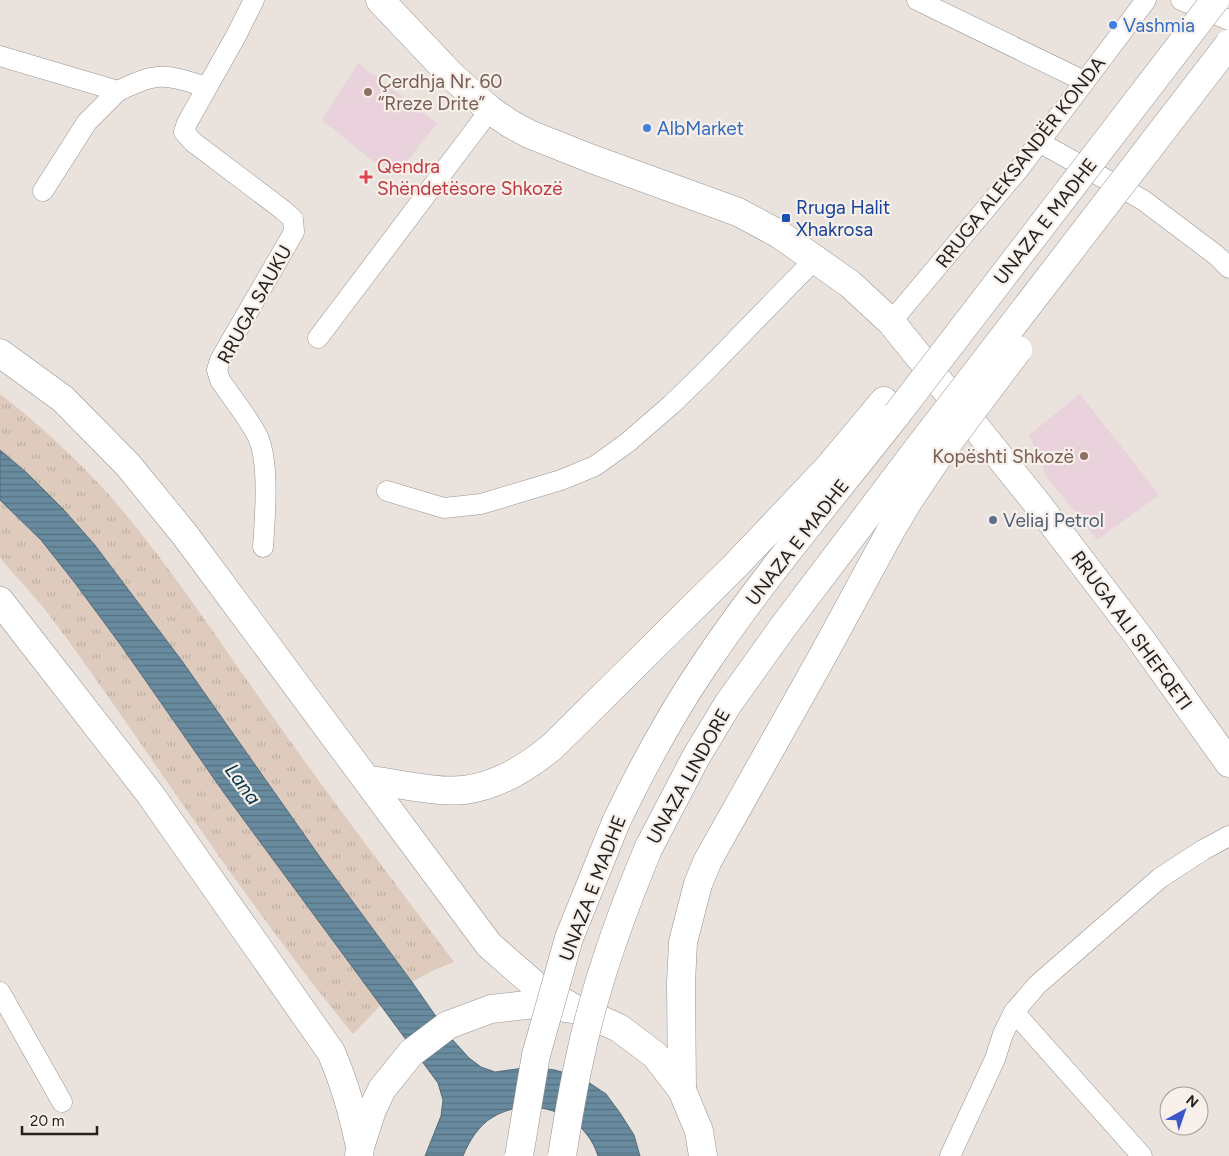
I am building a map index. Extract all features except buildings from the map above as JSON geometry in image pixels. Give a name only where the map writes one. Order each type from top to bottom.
[{"type":"main road","name":"RRUGA ALI SHEFQETI","points":[[380,0],[452,76],[490,110],[529,134],[738,212],[778,234],[850,284],[891,322],[1060,532],[1139,637],[1229,763]]},
{"type":"main road","points":[[368,780],[436,789],[464,790],[494,782],[535,762],[553,746],[736,565],[828,468],[891,407],[1166,34],[1206,0]]},
{"type":"main road","name":"UNAZA E MADHE","points":[[519,1156],[536,1055],[569,938],[616,822],[662,735],[705,664],[891,407],[1215,0]]},
{"type":"main road","name":"UNAZA E MADHE","points":[[931,449],[1179,109],[1229,44]]},
{"type":"main road","points":[[0,352],[63,399],[128,464],[186,535],[489,945],[536,986],[579,1010],[619,1028],[655,1055],[682,1090],[699,1131],[703,1156]]},
{"type":"main road","points":[[682,1090],[681,983],[683,942],[698,884],[708,860],[909,500],[931,449]]},
{"type":"main road","name":"UNAZA LINDORE","points":[[562,1156],[578,1062],[596,996],[624,907],[649,847],[696,757],[728,704],[783,627],[931,449]]},
{"type":"main road","points":[[0,601],[150,794],[331,1052],[342,1076],[352,1107],[360,1152]]},
{"type":"main road","points":[[360,1152],[372,1110],[382,1088],[411,1052],[448,1025],[491,1008],[535,1004],[579,1010]]},
{"type":"street","name":"RRUGA SAUKU","points":[[254,0],[187,123],[184,132],[193,142],[293,219],[294,232],[220,360],[217,370],[220,380],[257,435],[264,454],[266,510],[263,547]]},
{"type":"street","points":[[917,0],[1084,82]]},
{"type":"street","name":"RRUGA ALEKSANDËR KONDA","points":[[891,322],[968,232],[1039,142],[1146,0]]},
{"type":"street","points":[[1181,0],[1229,20]]},
{"type":"street","points":[[0,56],[118,92]]},
{"type":"street","points":[[44,191],[87,122],[118,92],[146,79],[158,76],[172,76],[207,87]]},
{"type":"street","points":[[318,338],[490,110]]},
{"type":"street","points":[[1039,142],[1143,200],[1216,255],[1229,268]]},
{"type":"street","points":[[387,491],[444,508],[481,504],[561,480],[595,466],[627,443],[672,404],[815,259]]},
{"type":"street","points":[[950,1156],[995,1059],[1003,1034],[1014,1012],[1037,985],[1160,878],[1203,850],[1229,836]]},
{"type":"street","points":[[0,992],[62,1102]]},
{"type":"street","points":[[1014,1012],[1142,1156]]},
{"type":"shaded area","name":"Çerdhja Nr. 60 “Rreze Drite”","points":[[358,63],[437,123],[399,171],[379,166],[322,120]]},
{"type":"shaded area","name":"Kopështi Shkozë","points":[[1080,394],[1159,495],[1097,540],[1047,477],[1029,435]]},
{"type":"green space","points":[[0,394],[44,430],[71,456],[111,497],[132,522],[192,601],[268,710],[454,962],[412,982],[322,860],[182,661],[94,544],[27,473],[0,450]]},
{"type":"green space","points":[[0,500],[41,540],[75,583],[224,793],[381,1005],[353,1034],[315,987],[242,889],[68,640],[43,607],[0,558]]},
{"type":"water","name":"Lana","points":[[0,450],[27,473],[63,509],[94,544],[182,661],[322,860],[451,1038],[469,1058],[481,1067],[495,1072],[531,1067],[555,1070],[582,1078],[606,1094],[634,1135],[640,1156],[598,1156],[591,1141],[582,1129],[569,1119],[555,1112],[540,1108],[524,1107],[508,1110],[483,1124],[468,1145],[463,1156],[425,1156],[441,1116],[443,1100],[438,1083],[224,793],[75,583],[41,540],[0,500]]},
{"type":"place","name":"Vashmia","points":[[1113,25]]},
{"type":"place","name":"Çerdhja Nr. 60 “Rreze Drite”","points":[[368,92]]},
{"type":"place","name":"AlbMarket","points":[[647,128]]},
{"type":"place","name":"Qendra Shëndetësore Shkozë","points":[[366,177]]},
{"type":"place","name":"Rruga Halit Xhakrosa","points":[[786,218]]},
{"type":"place","name":"Kopështi Shkozë","points":[[1084,456]]},
{"type":"place","name":"Veliaj Petrol","points":[[993,520]]}]
